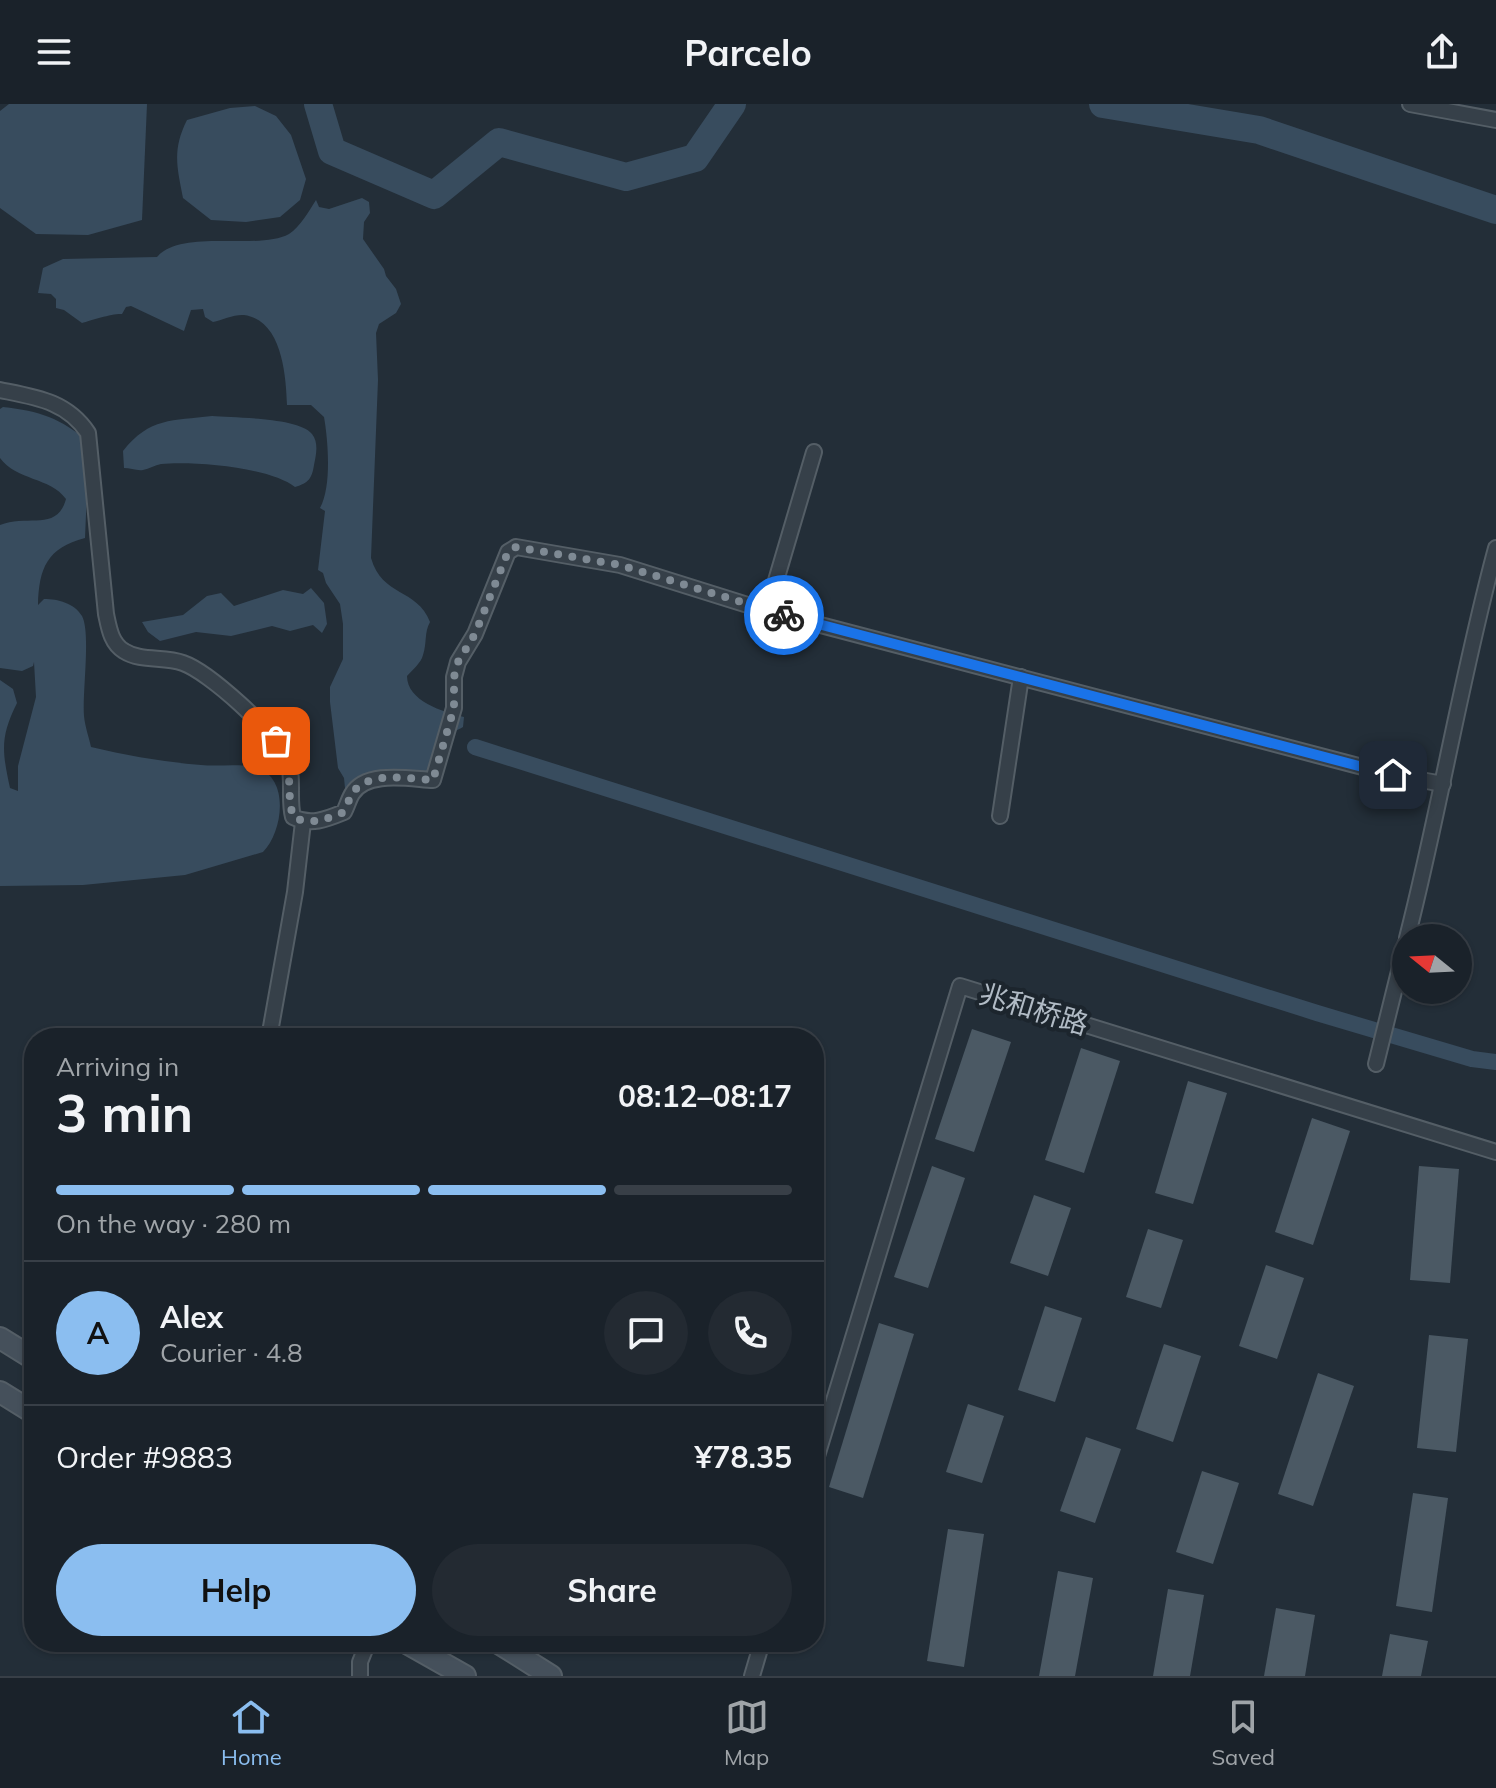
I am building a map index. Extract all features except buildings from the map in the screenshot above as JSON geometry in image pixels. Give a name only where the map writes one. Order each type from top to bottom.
[{"type":"main road","points":[[0,1338],[24,1353]]},
{"type":"main road","points":[[0,1392],[24,1407]]},
{"type":"main road","points":[[423,1652],[465,1676]]},
{"type":"main road","points":[[513,1652],[551,1676]]},
{"type":"street","points":[[1410,104],[1496,120]]},
{"type":"street","points":[[0,390],[44,398],[80,421],[88,433],[106,614],[110,634],[117,646],[126,653],[140,657],[166,658],[187,664],[219,686],[252,716],[276,741],[286,757],[291,774],[293,817],[303,822],[327,819],[344,812],[353,792],[373,780],[400,777],[433,780],[454,708],[454,677],[458,662],[475,634],[508,552],[516,547],[620,565],[767,611],[1393,775],[1443,784]]},
{"type":"street","points":[[767,611],[814,452]]},
{"type":"street","points":[[1411,924],[1496,548]]},
{"type":"street","points":[[1000,816],[1021,677]]},
{"type":"street","points":[[271,1028],[295,892],[303,822]]},
{"type":"street","name":"兆和桥路","points":[[824,1433],[960,986],[1496,1152]]},
{"type":"street","points":[[1376,1064],[1392,1001]]},
{"type":"street","points":[[360,1676],[364,1652]]},
{"type":"street","points":[[752,1676],[759,1652]]},
{"type":"water","points":[[9,104],[147,104],[142,220],[88,235],[36,234],[0,208],[0,111]]},
{"type":"water","points":[[255,106],[276,116],[291,135],[306,179],[300,200],[280,217],[246,222],[211,220],[183,198],[177,159],[182,131],[187,120],[230,108]]},
{"type":"water","points":[[362,198],[369,202],[370,213],[364,222],[363,239],[396,289],[401,304],[396,313],[379,324],[376,333],[378,380],[371,558],[383,580],[417,603],[430,622],[422,658],[407,676],[413,692],[428,704],[464,717],[463,727],[445,737],[435,748],[427,772],[370,777],[363,792],[345,788],[338,768],[330,702],[330,687],[343,659],[343,624],[340,604],[323,573],[318,570],[325,511],[320,508],[328,476],[324,417],[311,405],[287,405],[283,365],[267,327],[257,319],[244,315],[213,322],[205,317],[203,309],[191,310],[184,331],[131,306],[126,307],[122,314],[82,323],[56,308],[56,299],[51,294],[38,293],[43,268],[63,259],[157,257],[169,248],[202,241],[275,239],[293,231],[316,200],[319,207],[329,209]]},
{"type":"water","points":[[3,407],[49,417],[89,442],[85,538],[62,547],[48,561],[40,580],[38,605],[44,599],[70,605],[82,616],[85,624],[84,716],[91,747],[173,762],[251,767],[268,774],[275,783],[280,806],[275,832],[263,852],[185,875],[83,885],[0,886],[0,680],[13,689],[17,703],[5,735],[4,754],[10,788],[18,791],[18,766],[36,697],[34,662],[33,666],[22,671],[0,668],[0,525],[49,519],[62,509],[66,499],[51,487],[15,471],[0,458],[0,409]]},
{"type":"water","points":[[212,416],[280,421],[305,428],[312,434],[316,445],[311,477],[295,487],[268,475],[231,467],[175,463],[143,470],[124,468],[123,451],[152,426],[173,420]]},
{"type":"water","points":[[311,588],[324,603],[327,624],[322,633],[313,625],[290,631],[272,626],[231,636],[196,632],[160,641],[148,632],[142,622],[183,615],[207,596],[221,593],[234,606],[283,590],[303,594]]},
{"type":"waterway","points":[[318,104],[332,151],[434,195],[499,142],[626,177],[695,158],[732,104]]},
{"type":"waterway","points":[[1103,104],[1259,130],[1496,210]]},
{"type":"waterway","points":[[475,747],[1317,1013],[1472,1059],[1496,1062]]},
{"type":"way so far","points":[[276,741],[286,757],[291,774],[293,817],[303,822],[327,819],[344,812],[353,792],[373,780],[400,777],[433,780],[454,708],[454,677],[458,662],[475,634],[503,561],[508,552],[516,547],[620,565],[784,615]]},
{"type":"route","points":[[784,615],[1393,775]]}]
